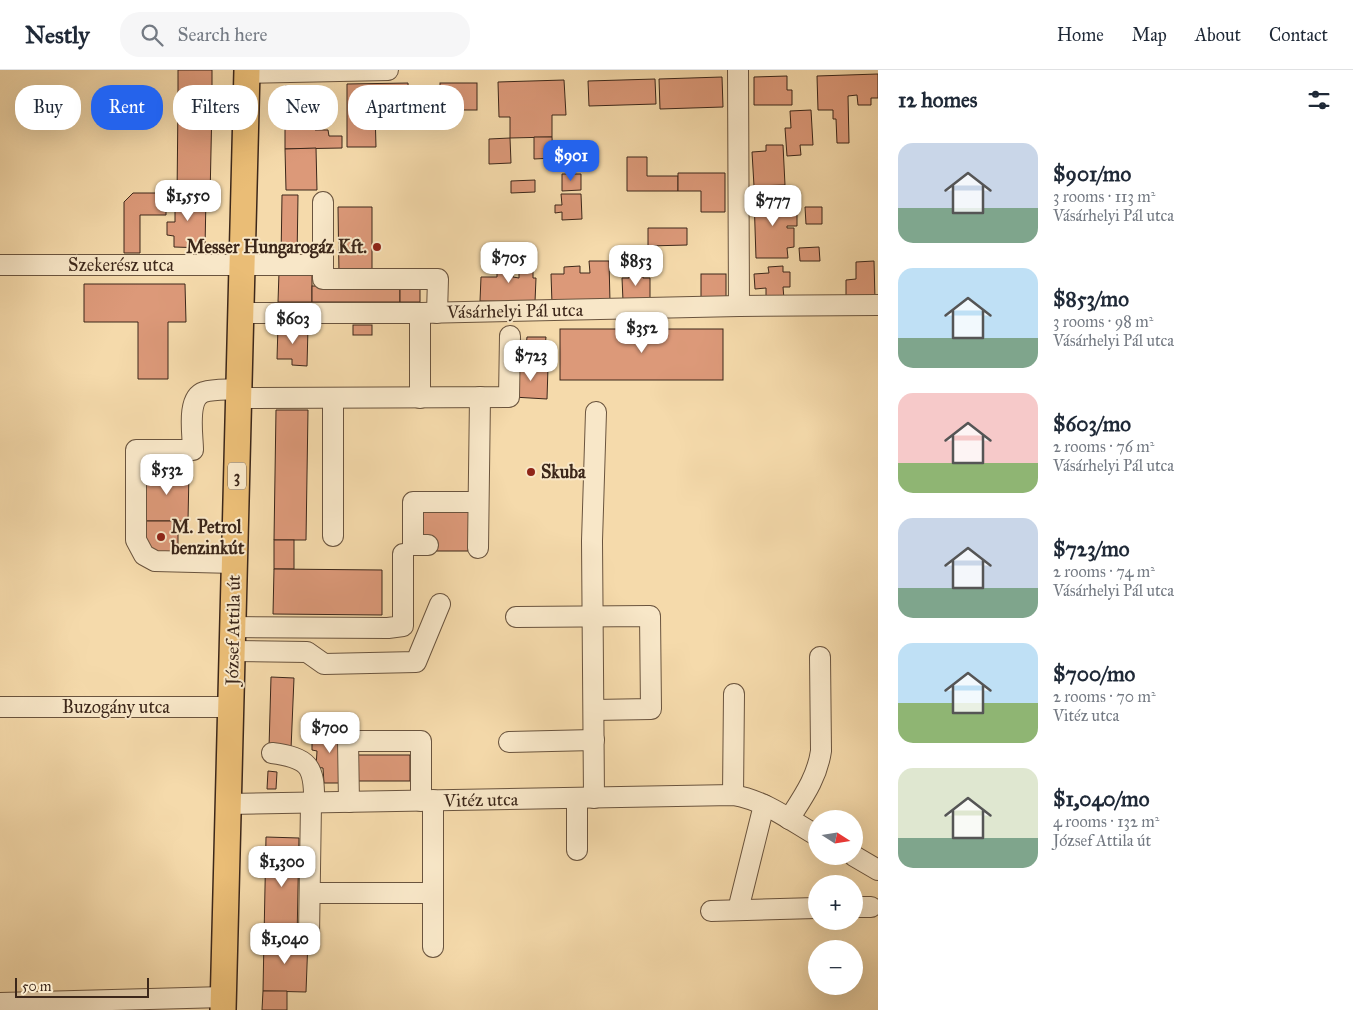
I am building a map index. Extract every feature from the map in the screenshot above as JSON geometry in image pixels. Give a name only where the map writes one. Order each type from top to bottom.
[{"type":"main road","name":"József Attila út","points":[[223,1004],[247,71]]},
{"type":"street","points":[[247,71],[388,70]]},
{"type":"street","points":[[738,70],[739,306]]},
{"type":"street","points":[[323,202],[323,279],[438,279],[429,313],[420,398]]},
{"type":"street","name":"Szekerész utca","points":[[0,265],[323,265]]},
{"type":"street","name":"Vásárhelyi Pál utca","points":[[241,313],[429,313],[739,306],[878,306]]},
{"type":"street","points":[[234,563],[155,561],[144,555],[136,540],[136,450],[193,450],[192,404],[197,395],[205,391],[333,398],[509,397],[510,336]]},
{"type":"street","points":[[478,548],[480,397]]},
{"type":"street","points":[[333,398],[333,536]]},
{"type":"street","points":[[577,850],[594,740],[592,541],[596,412]]},
{"type":"street","points":[[428,545],[413,545],[413,502],[478,502]]},
{"type":"street","points":[[232,639],[403,626],[403,554]]},
{"type":"street","points":[[232,639],[306,652],[324,664],[416,662],[440,604]]},
{"type":"street","points":[[516,617],[650,616],[650,709],[594,710]]},
{"type":"street","points":[[738,910],[775,811],[811,784],[819,763],[821,751],[820,657]]},
{"type":"street","points":[[733,795],[734,694]]},
{"type":"street","name":"Buzogány utca","points":[[0,706],[231,707]]},
{"type":"street","points":[[349,802],[348,742],[421,740],[433,893],[433,947]]},
{"type":"street","points":[[509,742],[594,740]]},
{"type":"street","points":[[272,753],[292,756],[305,764],[312,776],[313,803],[309,936]]},
{"type":"street","name":"Vitéz utca","points":[[228,804],[733,795],[747,798],[775,811],[808,830]]},
{"type":"street","points":[[863,861],[878,870]]},
{"type":"street","points":[[317,893],[433,893]]},
{"type":"street","points":[[711,911],[808,908]]},
{"type":"street","points":[[0,1004],[223,1004]]},
{"type":"building","points":[[178,70],[212,70],[212,85],[178,85]]},
{"type":"building","points":[[878,74],[878,98],[871,98],[871,105],[858,105],[857,95],[848,96],[849,143],[837,143],[836,119],[833,119],[833,110],[818,110],[817,76]]},
{"type":"building","points":[[787,76],[787,90],[792,90],[792,105],[754,105],[754,77]]},
{"type":"building","points":[[722,77],[723,107],[660,109],[659,79]]},
{"type":"building","points":[[655,79],[656,104],[589,106],[588,81]]},
{"type":"building","points":[[564,80],[566,115],[552,115],[552,137],[510,138],[510,117],[499,117],[498,82]]},
{"type":"building","points":[[408,83],[408,85],[348,85],[348,130],[376,130],[376,147],[347,147],[347,84]]},
{"type":"building","points":[[440,83],[477,83],[477,110],[464,110],[464,85],[440,85]]},
{"type":"building","points":[[811,110],[813,145],[800,145],[801,155],[787,156],[785,128],[791,128],[790,111]]},
{"type":"building","points":[[178,130],[211,130],[210,198],[177,197]]},
{"type":"building","points":[[285,130],[328,130],[329,136],[342,136],[342,148],[285,149]]},
{"type":"building","points":[[534,137],[552,137],[553,158],[534,159]]},
{"type":"building","points":[[510,138],[511,163],[489,164],[489,139]]},
{"type":"building","points":[[766,145],[783,145],[785,185],[754,186],[752,152],[766,151]]},
{"type":"building","points":[[316,148],[317,190],[286,190],[285,149]]},
{"type":"building","points":[[627,157],[647,157],[647,176],[678,176],[678,191],[627,191]]},
{"type":"building","points":[[678,173],[725,173],[725,212],[701,212],[701,191],[678,191]]},
{"type":"building","points":[[562,174],[581,174],[581,190],[562,191]]},
{"type":"building","points":[[535,180],[535,192],[511,193],[511,181]]},
{"type":"building","points":[[133,193],[166,193],[166,215],[140,215],[140,253],[124,253],[124,202]]},
{"type":"building","points":[[561,194],[581,194],[582,219],[562,220],[562,212],[555,213],[555,205],[562,205]]},
{"type":"building","points":[[282,195],[298,195],[297,259],[281,259]]},
{"type":"building","points":[[786,196],[787,215],[797,215],[797,226],[787,226],[787,228],[794,228],[794,247],[787,248],[788,258],[756,258],[754,197]]},
{"type":"building","points":[[175,197],[206,197],[205,248],[174,247],[174,236],[167,235],[167,222],[175,222],[175,211],[167,211],[168,202],[175,202]]},
{"type":"building","points":[[338,207],[372,207],[372,274],[339,274]]},
{"type":"building","points":[[805,207],[822,207],[822,224],[806,224]]},
{"type":"building","points":[[648,228],[687,228],[687,245],[648,246]]},
{"type":"building","points":[[819,247],[820,261],[800,261],[799,248]]},
{"type":"building","points":[[497,256],[513,256],[513,277],[519,278],[519,269],[533,269],[533,278],[536,278],[535,302],[480,301],[481,277],[497,277]]},
{"type":"building","points":[[589,261],[609,261],[610,302],[552,304],[551,274],[564,274],[564,267],[580,266],[580,273],[590,273]]},
{"type":"building","points":[[874,261],[875,300],[846,301],[846,280],[856,279],[856,262]]},
{"type":"building","points":[[783,266],[783,272],[790,272],[790,287],[783,287],[784,299],[766,300],[766,288],[755,289],[754,274],[769,273],[768,267]]},
{"type":"building","points":[[629,270],[643,270],[643,278],[650,278],[650,300],[623,301],[622,278],[629,278]]},
{"type":"building","points":[[279,272],[312,273],[312,302],[278,302]]},
{"type":"building","points":[[701,274],[726,274],[726,300],[701,300]]},
{"type":"building","points":[[84,284],[185,284],[186,322],[168,322],[168,379],[138,379],[138,322],[84,322]]},
{"type":"building","points":[[312,286],[400,286],[400,302],[312,302]]},
{"type":"building","points":[[400,288],[420,288],[420,302],[400,302]]},
{"type":"building","points":[[353,325],[372,325],[372,335],[353,335]]},
{"type":"building","points":[[278,326],[308,327],[307,366],[292,365],[292,359],[277,359]]},
{"type":"building","points":[[560,329],[723,329],[723,380],[560,380]]},
{"type":"building","points":[[527,337],[546,337],[545,347],[526,347]]},
{"type":"building","points":[[515,365],[548,367],[547,399],[513,397]]},
{"type":"building","points":[[276,410],[308,410],[306,540],[274,540]]},
{"type":"building","points":[[145,472],[189,472],[188,521],[145,521]]},
{"type":"building","points":[[432,509],[472,510],[468,551],[434,551],[421,539],[421,512],[432,512]]},
{"type":"building","name":"M. Petrol benzinkút","points":[[145,521],[178,521],[178,553],[145,553]]},
{"type":"building","points":[[274,540],[294,540],[294,569],[274,569]]},
{"type":"building","points":[[274,569],[382,570],[382,615],[273,614]]},
{"type":"building","points":[[271,677],[294,678],[291,749],[269,748]]},
{"type":"building","points":[[312,730],[344,731],[343,783],[324,783],[323,768],[316,767],[317,751],[312,750]]},
{"type":"building","points":[[353,755],[410,755],[410,781],[353,781]]},
{"type":"building","points":[[268,771],[277,772],[276,789],[267,789]]},
{"type":"building","points":[[266,837],[299,838],[297,939],[264,938]]},
{"type":"building","points":[[264,938],[308,939],[306,992],[263,991]]},
{"type":"building","points":[[263,991],[287,991],[287,1010],[262,1010]]},
{"type":"place","name":"Messer Hungarogáz Kft.","points":[[377,247]]},
{"type":"place","name":"Skuba","points":[[531,472]]},
{"type":"place","name":"M. Petrol benzinkút","points":[[161,537]]}]
